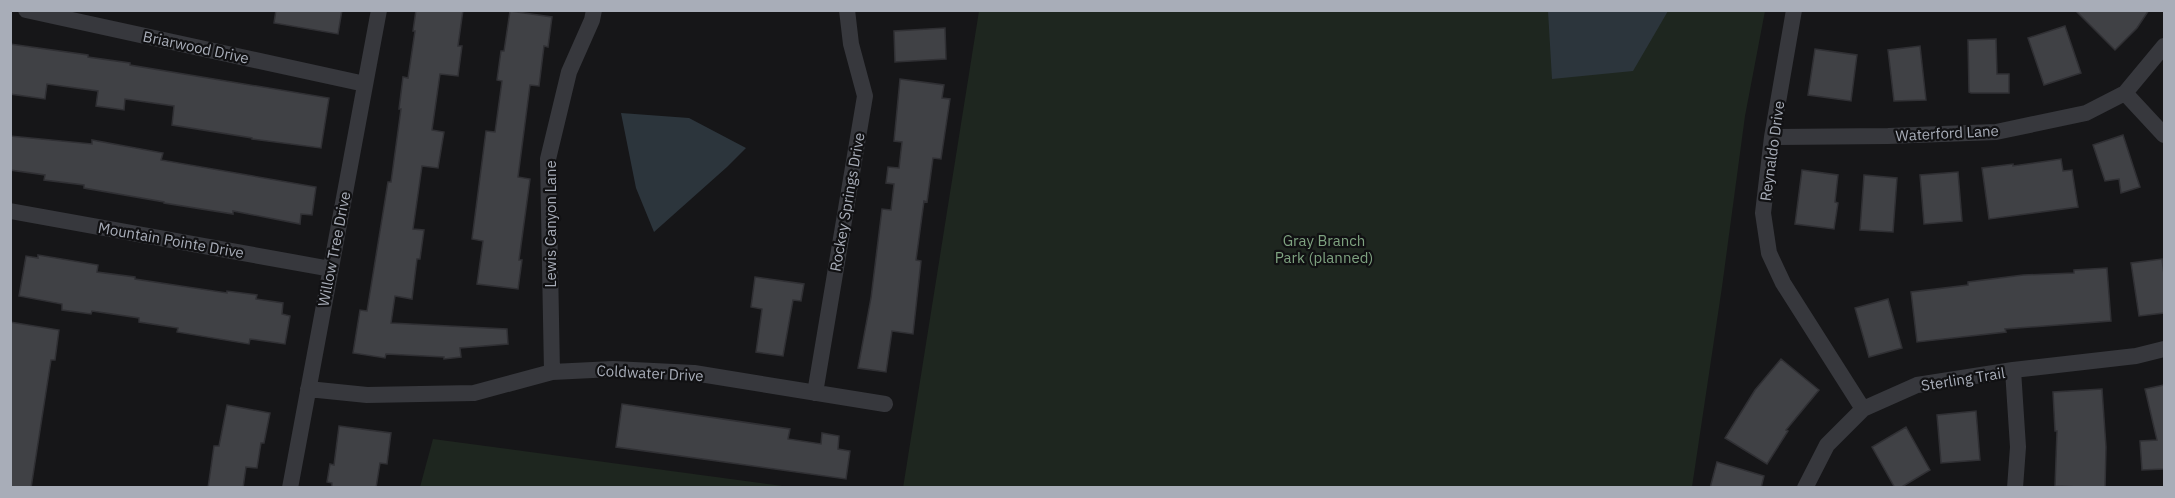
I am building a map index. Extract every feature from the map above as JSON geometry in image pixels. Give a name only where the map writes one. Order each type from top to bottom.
[{"type":"street","name":"Briarwood Drive","points":[[26,10],[365,84]]},
{"type":"street","name":"Willow Tree Drive","points":[[290,488],[379,10]]},
{"type":"street","name":"Lewis Canyon Lane","points":[[552,372],[548,159],[569,72],[592,20],[594,10]]},
{"type":"street","name":"Rockey Springs Drive","points":[[815,393],[865,96],[851,44],[847,10]]},
{"type":"street","name":"Reynaldo Drive","points":[[1794,10],[1762,213],[1769,253],[1783,283],[1863,409]]},
{"type":"street","name":"Waterford Lane","points":[[1773,137],[1996,132],[2086,113],[2125,93],[2164,46]]},
{"type":"street","points":[[2125,93],[2164,135]]},
{"type":"street","name":"Mountain Pointe Drive","points":[[10,211],[331,269]]},
{"type":"street","name":"Sterling Trail","points":[[1805,488],[1827,445],[1863,409],[1917,385],[2013,370],[2136,356],[2164,350]]},
{"type":"street","name":"Coldwater Drive","points":[[308,389],[367,395],[474,393],[552,372],[613,369],[694,374],[885,404]]},
{"type":"street","points":[[2013,370],[2018,447],[2015,488]]},
{"type":"green space","name":"Gray Branch Park (planned)","points":[[979,11],[1765,11],[1745,116],[1692,487],[903,488]]},
{"type":"green space","points":[[433,439],[790,487],[420,487]]},
{"type":"shaded area","points":[[1548,10],[1668,11],[1633,71],[1552,79]]},
{"type":"shaded area","points":[[621,113],[689,118],[746,148],[654,232],[636,188]]},
{"type":"building","points":[[276,10],[342,10],[338,34],[274,23]]},
{"type":"building","points":[[416,10],[463,10],[458,46],[462,46],[458,76],[440,74],[432,130],[444,132],[438,168],[422,166],[413,229],[424,230],[420,259],[417,259],[412,299],[395,296],[391,323],[507,329],[508,344],[460,348],[461,357],[444,359],[444,357],[386,354],[385,358],[353,353],[360,310],[367,311],[388,182],[391,182],[403,77],[408,78]]},
{"type":"building","points":[[2075,10],[2149,10],[2137,28],[2115,50]]},
{"type":"building","points":[[510,11],[552,17],[548,47],[544,46],[539,86],[530,85],[518,177],[530,179],[519,260],[522,260],[518,289],[477,284],[483,241],[472,239],[486,131],[495,132],[502,81],[497,80]]},
{"type":"building","points":[[2065,26],[2081,73],[2044,85],[2028,38]]},
{"type":"building","points":[[945,28],[946,59],[895,62],[894,31]]},
{"type":"building","points":[[1996,39],[1997,74],[2009,74],[2009,93],[1971,93],[1969,92],[1968,40]]},
{"type":"building","points":[[10,44],[88,55],[88,57],[130,63],[130,65],[329,98],[321,148],[172,125],[174,106],[125,99],[124,110],[96,106],[98,91],[47,84],[45,99],[10,94]]},
{"type":"building","points":[[1920,46],[1926,100],[1894,101],[1888,50]]},
{"type":"building","points":[[1815,49],[1857,55],[1851,101],[1808,95]]},
{"type":"building","points":[[900,79],[944,85],[942,98],[950,99],[941,159],[933,158],[927,202],[924,201],[916,260],[921,261],[913,334],[892,331],[886,372],[858,368],[871,298],[882,209],[891,210],[894,184],[886,183],[888,167],[899,168],[902,142],[894,141]]},
{"type":"building","points":[[2123,135],[2140,187],[2121,193],[2119,179],[2105,181],[2093,145]]},
{"type":"building","points":[[10,136],[92,144],[92,140],[163,153],[161,160],[316,187],[312,215],[301,214],[300,224],[233,211],[233,214],[164,203],[84,188],[84,185],[44,180],[45,175],[10,170]]},
{"type":"building","points":[[2061,159],[2063,171],[2072,170],[2078,207],[1989,219],[1982,168]]},
{"type":"building","points":[[1802,170],[1838,175],[1835,202],[1838,203],[1834,229],[1795,224]]},
{"type":"building","points":[[1958,172],[1962,221],[1924,224],[1920,175]]},
{"type":"building","points":[[1864,175],[1897,178],[1893,232],[1860,230]]},
{"type":"building","points":[[38,255],[98,265],[97,272],[227,293],[227,291],[257,295],[256,299],[283,303],[282,314],[290,316],[285,344],[250,339],[249,344],[177,332],[178,328],[139,322],[139,318],[92,311],[91,314],[62,310],[62,304],[19,296],[26,256],[38,258]]},
{"type":"building","points":[[2162,259],[2164,313],[2139,316],[2131,263]]},
{"type":"building","points":[[2107,268],[2111,321],[2005,329],[2006,332],[1917,342],[1911,292],[2023,275],[2074,273],[2074,270]]},
{"type":"building","points":[[755,277],[804,284],[801,301],[793,300],[783,356],[756,352],[762,309],[751,307]]},
{"type":"building","points":[[1888,299],[1902,348],[1869,357],[1855,308]]},
{"type":"building","points":[[10,322],[59,330],[55,360],[51,360],[31,488],[10,488]]},
{"type":"building","points":[[1781,359],[1819,390],[1786,430],[1788,431],[1767,464],[1725,438],[1755,390]]},
{"type":"building","points":[[2164,385],[2164,469],[2142,470],[2140,441],[2157,440],[2145,389]]},
{"type":"building","points":[[2102,389],[2106,447],[2105,488],[2055,486],[2057,431],[2055,431],[2053,392]]},
{"type":"building","points":[[622,404],[790,429],[788,439],[821,444],[822,433],[839,436],[838,449],[850,451],[846,479],[616,447]]},
{"type":"building","points":[[227,405],[270,413],[264,443],[261,443],[257,468],[246,467],[243,488],[208,488],[214,446],[219,446]]},
{"type":"building","points":[[1976,411],[1980,460],[1941,463],[1937,415]]},
{"type":"building","points":[[339,426],[391,433],[387,464],[380,463],[376,488],[332,488],[332,483],[327,482],[330,464],[334,465]]},
{"type":"building","points":[[1906,427],[1930,470],[1900,488],[1895,488],[1872,447]]},
{"type":"building","points":[[1717,462],[1764,476],[1761,488],[1710,488]]}]
